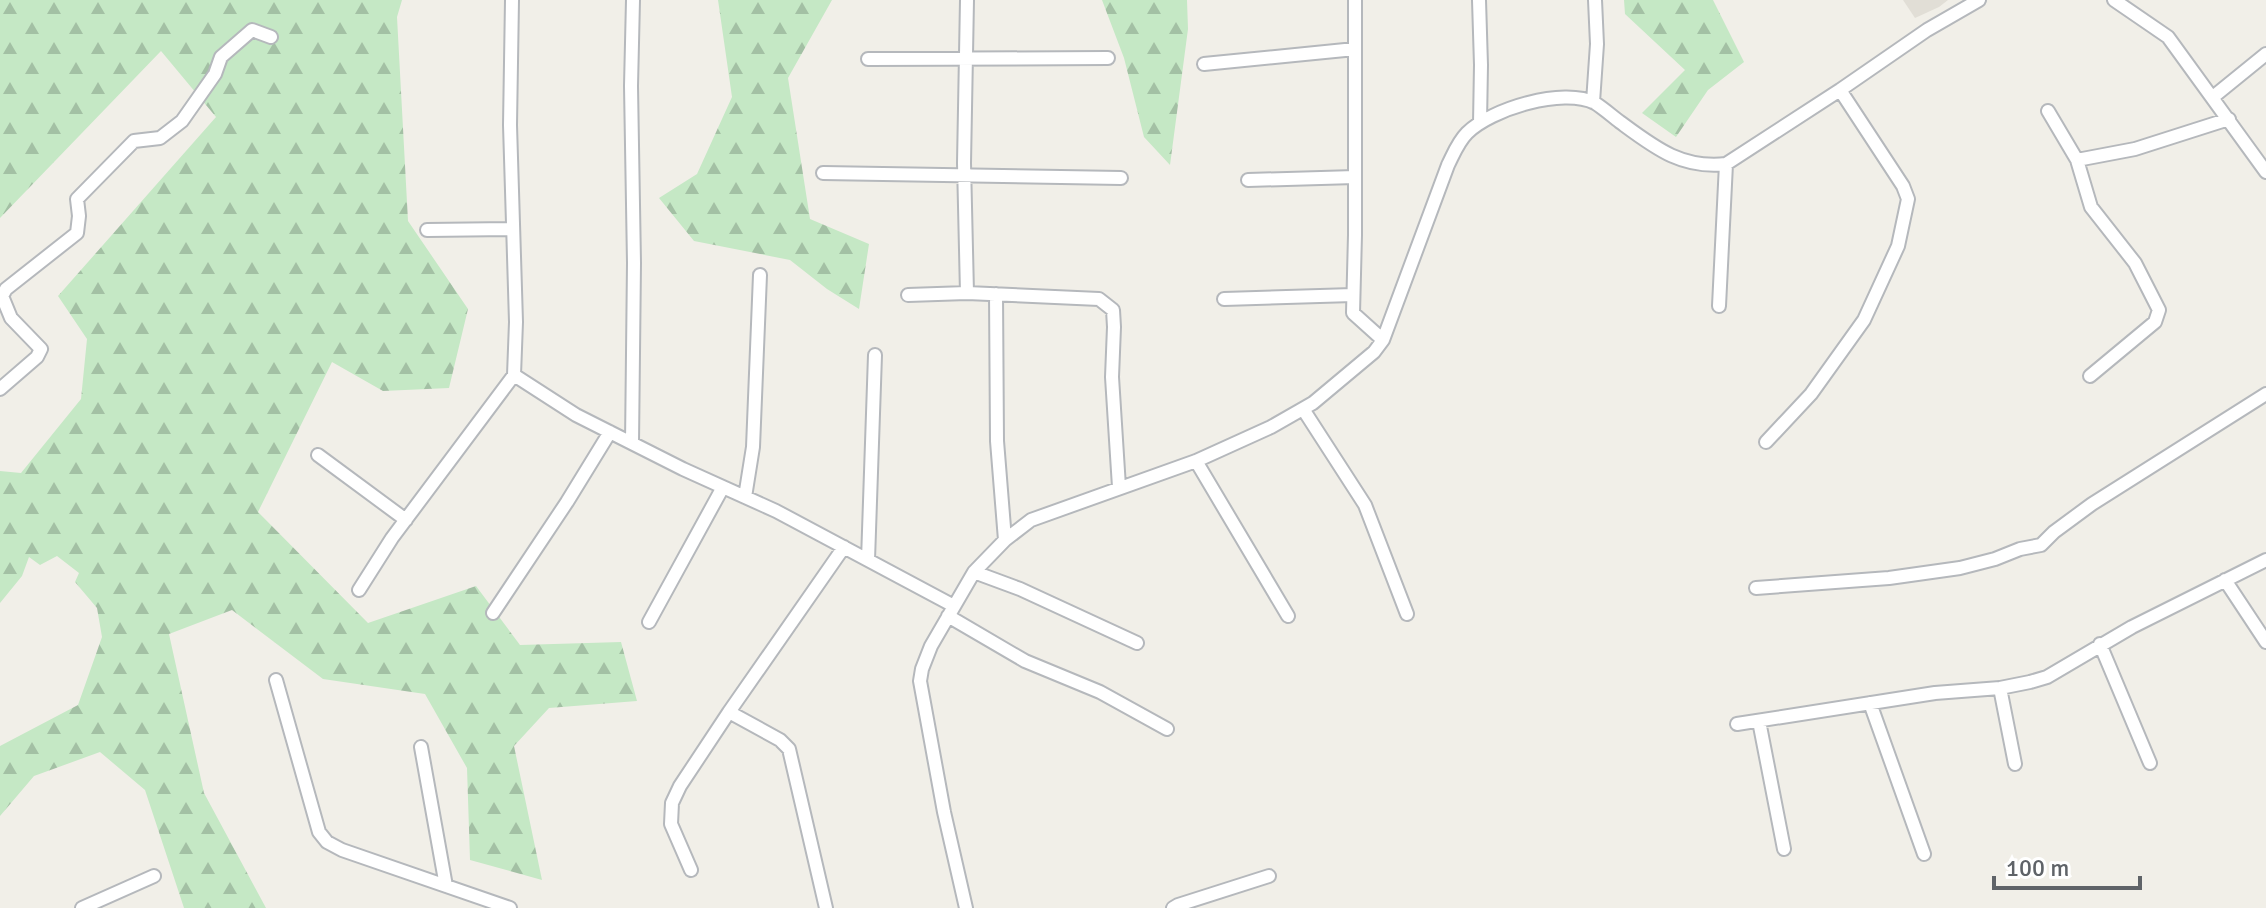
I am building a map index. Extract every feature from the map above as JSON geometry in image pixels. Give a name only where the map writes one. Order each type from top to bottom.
[{"type":"street","points":[[359,590],[406,520],[514,375],[516,322],[510,125],[512,0]]},
{"type":"street","points":[[632,443],[633,0]]},
{"type":"street","points":[[967,0],[967,293]]},
{"type":"street","points":[[1355,0],[1353,313],[1383,340]]},
{"type":"street","points":[[1479,0],[1480,123]]},
{"type":"street","points":[[1593,102],[1597,44],[1595,0]]},
{"type":"street","points":[[966,908],[944,812],[920,681],[931,646],[974,572],[1005,540],[1031,520],[1196,461],[1271,427],[1303,409],[1374,352],[1383,340],[1448,165],[1459,142],[1480,123],[1511,107],[1542,100],[1593,102],[1652,145],[1685,161],[1706,166],[1726,164],[1927,30],[1979,0]]},
{"type":"street","points":[[2114,0],[2168,37],[2266,172]]},
{"type":"street","points":[[0,389],[37,357],[41,349],[11,318],[2,296],[6,289],[77,233],[77,199],[134,141],[160,138],[182,121],[215,74],[221,57],[252,30],[271,37]]},
{"type":"street","points":[[1204,64],[1355,49]]},
{"type":"street","points":[[2213,97],[2266,54]]},
{"type":"street","points":[[868,59],[1108,58]]},
{"type":"street","points":[[1766,442],[1811,394],[1864,320],[1898,246],[1908,199],[1903,186],[1840,90]]},
{"type":"street","points":[[2048,111],[2077,160],[2091,207],[2135,263],[2159,310],[2155,322],[2090,376]]},
{"type":"street","points":[[2077,160],[2135,149],[2229,119]]},
{"type":"street","points":[[1719,306],[1726,164]]},
{"type":"street","points":[[823,173],[1121,178]]},
{"type":"street","points":[[1248,180],[1355,177]]},
{"type":"street","points":[[427,230],[513,229]]},
{"type":"street","points":[[745,497],[753,447],[760,275]]},
{"type":"street","points":[[908,295],[967,293],[1099,299],[1113,310],[1112,377],[1119,487]]},
{"type":"street","points":[[996,294],[997,441],[1005,540]]},
{"type":"street","points":[[1224,299],[1353,295]]},
{"type":"street","points":[[868,560],[875,355]]},
{"type":"street","points":[[514,375],[576,415],[868,560],[1025,661],[1100,692],[1167,729]]},
{"type":"street","points":[[1756,588],[1889,578],[1960,568],[2041,545],[2092,504],[2266,394]]},
{"type":"street","points":[[1303,409],[1365,505],[1407,614]]},
{"type":"street","points":[[493,613],[610,432]]},
{"type":"street","points":[[318,455],[406,520]]},
{"type":"street","points":[[1196,461],[1288,616]]},
{"type":"street","points":[[649,622],[723,487]]},
{"type":"street","points":[[691,870],[671,824],[672,803],[680,786],[844,547]]},
{"type":"street","points":[[1737,724],[1935,693],[2000,688],[2047,677],[2100,644],[2266,560]]},
{"type":"street","points":[[974,572],[1020,589],[1137,643]]},
{"type":"street","points":[[2225,580],[2266,642]]},
{"type":"street","points":[[2100,644],[2150,763]]},
{"type":"street","points":[[276,680],[319,832],[327,842],[342,850],[510,908]]},
{"type":"street","points":[[2000,688],[2015,764]]},
{"type":"street","points":[[1870,703],[1924,854]]},
{"type":"street","points":[[729,712],[780,740],[789,749],[826,908]]},
{"type":"street","points":[[1759,721],[1784,849]]},
{"type":"street","points":[[421,747],[446,886]]},
{"type":"street","points":[[82,908],[154,876]]},
{"type":"street","points":[[1173,908],[1269,876]]},
{"type":"shaded area","points":[[1903,0],[1948,0],[1915,18]]},
{"type":"green space","points":[[0,0],[402,0],[397,17],[408,221],[468,309],[449,388],[383,391],[332,362],[258,512],[368,623],[476,586],[520,645],[621,642],[637,701],[549,708],[514,746],[542,880],[470,860],[467,768],[425,694],[323,679],[232,610],[169,634],[204,793],[266,908],[184,908],[145,790],[100,752],[34,776],[0,816],[0,746],[78,705],[102,637],[97,608],[75,582],[79,573],[57,556],[40,565],[29,557],[22,576],[0,603],[0,471],[21,473],[81,399],[87,339],[58,296],[216,117],[161,51],[0,218]]},
{"type":"green space","points":[[718,0],[832,0],[788,78],[810,219],[869,244],[859,309],[790,260],[694,241],[659,198],[697,174],[732,97]]},
{"type":"green space","points":[[1102,0],[1187,0],[1188,29],[1170,165],[1144,137],[1124,58]]},
{"type":"green space","points":[[1624,0],[1713,0],[1744,62],[1708,90],[1676,137],[1642,113],[1685,70],[1625,14]]}]
